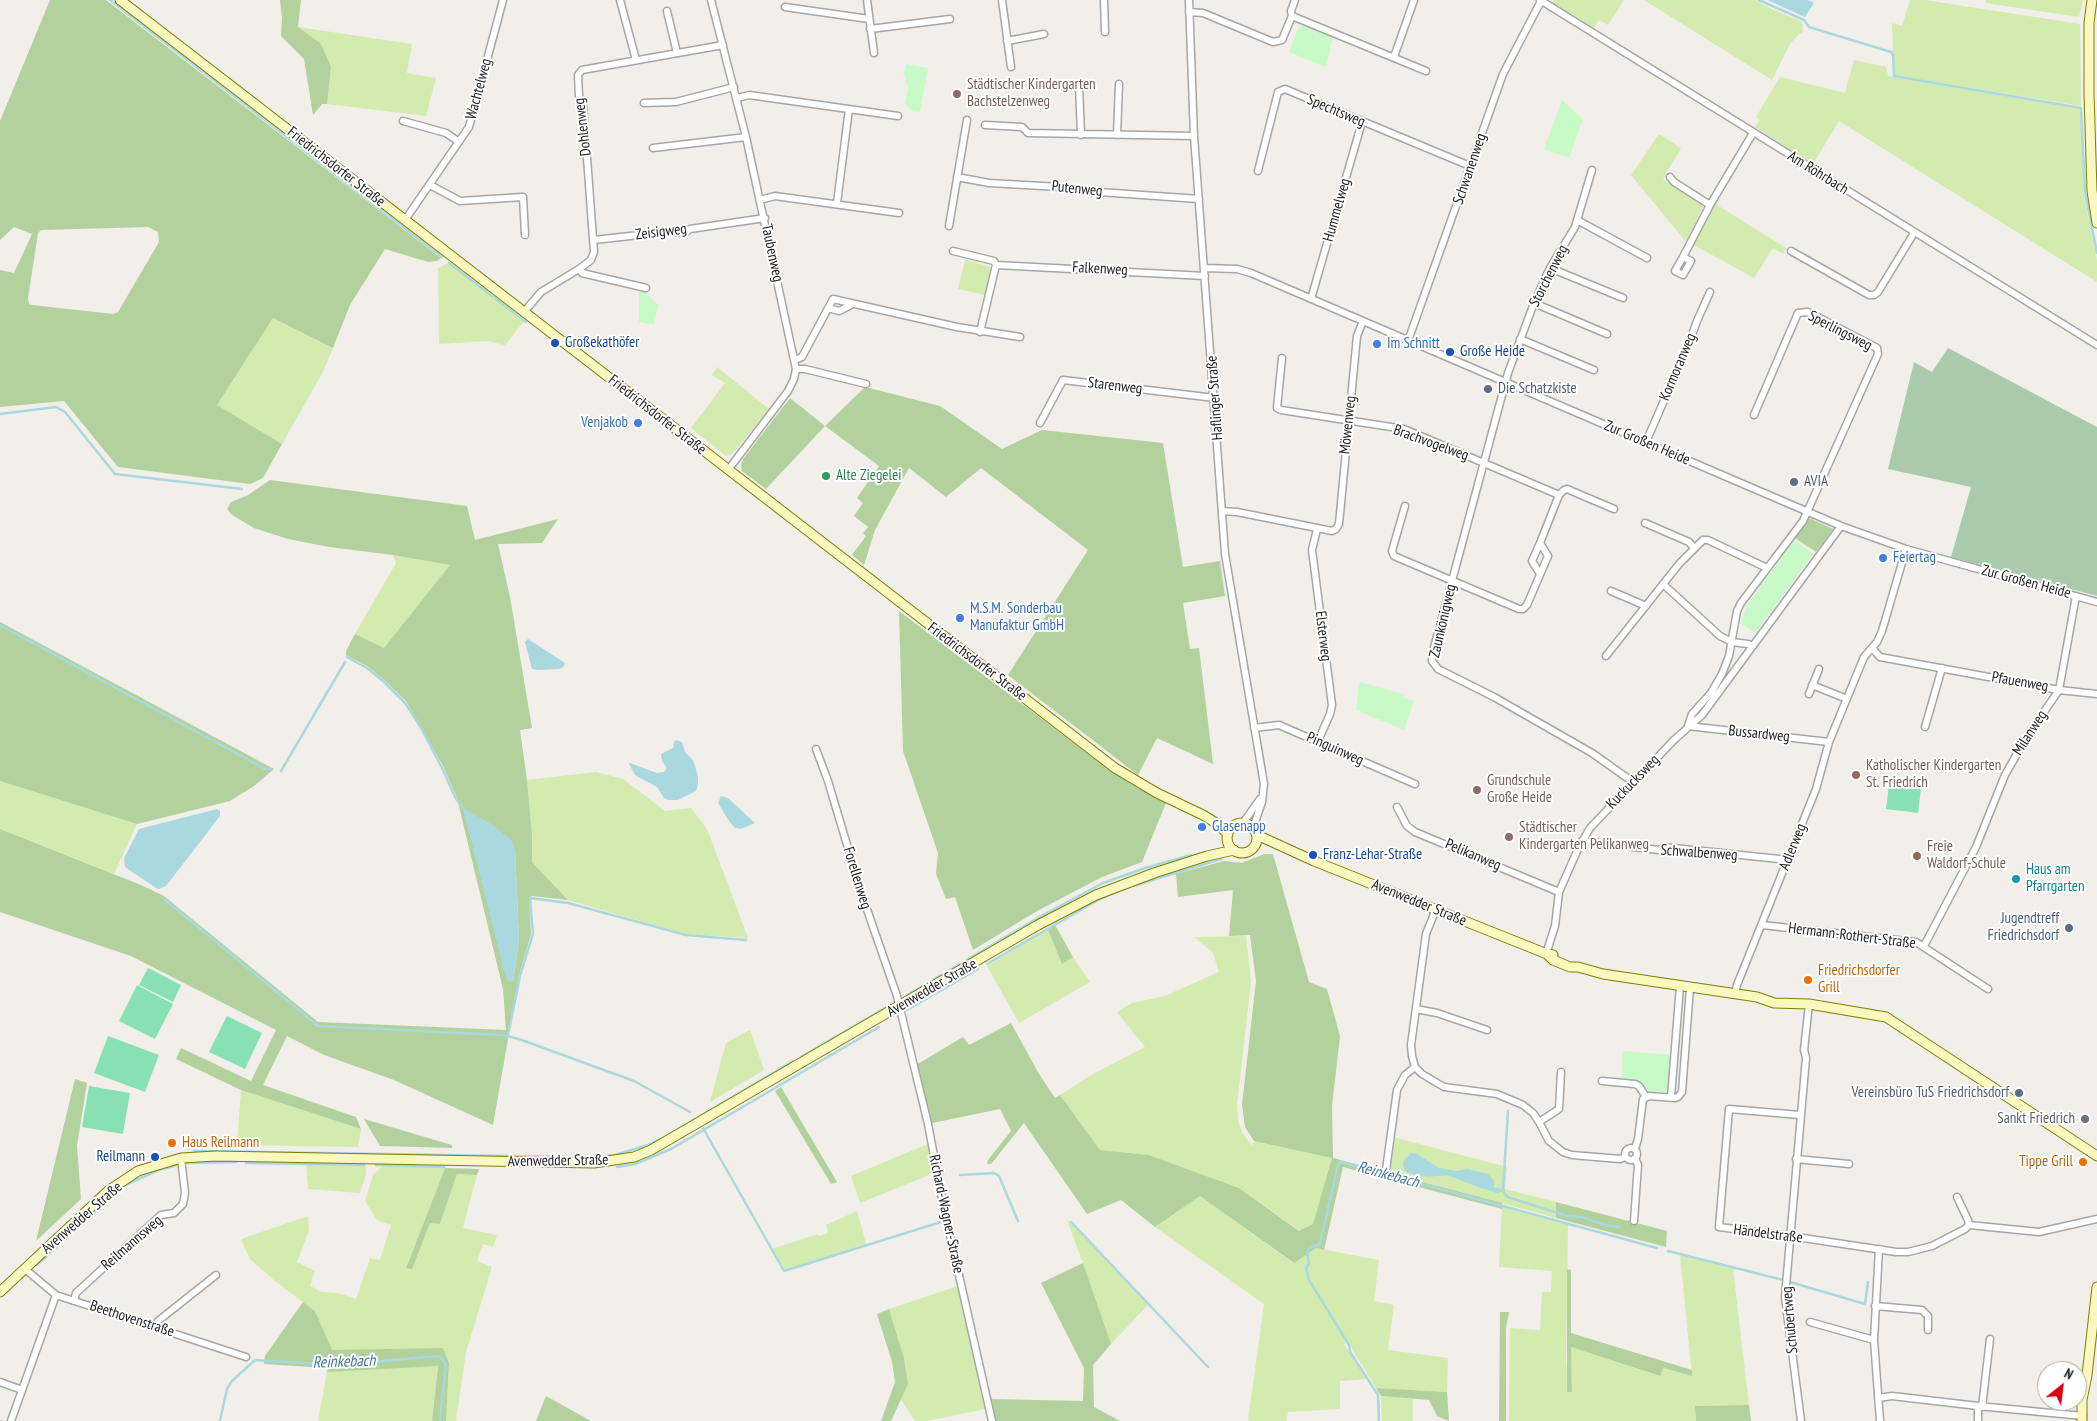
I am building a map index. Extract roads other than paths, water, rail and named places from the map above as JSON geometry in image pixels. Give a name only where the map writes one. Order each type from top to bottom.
[{"type":"main road","name":"Friedrichsdorfer Straße","points":[[120,0],[1115,768],[1157,794],[1216,823],[1228,838]]},
{"type":"main road","points":[[2092,0],[2089,23],[2089,93],[2092,184],[2097,223]]},
{"type":"main road","name":"Friedrichsdorfer Straße","points":[[1203,815],[1239,824]]},
{"type":"main road","points":[[1239,824],[1255,832],[1254,847],[1245,852],[1234,850],[1228,838],[1239,824]]},
{"type":"main road","name":"Avenwedder Straße","points":[[1255,832],[1290,851],[1547,954],[1555,955],[1572,962],[1578,967],[1603,974],[1757,997],[1774,1003],[1809,1004],[1875,1014],[1893,1020],[2097,1156]]},
{"type":"main road","name":"Avenwedder Straße","points":[[1207,856],[1228,838]]},
{"type":"main road","name":"Avenwedder Straße","points":[[1254,847],[1266,846],[1290,851]]},
{"type":"main road","name":"Avenwedder Straße","points":[[0,1292],[108,1191],[146,1168],[181,1158],[278,1157],[594,1163],[624,1158],[651,1150],[900,1007],[1038,925],[1096,895],[1132,880],[1207,856],[1234,850]]},
{"type":"main road","points":[[2083,1416],[2088,1401],[2089,1387],[2087,1375],[2097,1287]]},
{"type":"street","name":"Wachtelweg","points":[[405,220],[469,127],[503,0]]},
{"type":"street","points":[[620,0],[636,60]]},
{"type":"street","name":"Taubenweg","points":[[711,0],[746,137],[796,369],[794,379],[788,391],[728,470]]},
{"type":"street","points":[[867,0],[874,53]]},
{"type":"street","points":[[1002,0],[1011,67]]},
{"type":"street","points":[[1104,0],[1105,32]]},
{"type":"street","name":"Haflinger Straße","points":[[1189,0],[1194,136],[1226,554],[1264,784],[1255,832]]},
{"type":"street","points":[[1189,12],[1203,12],[1273,42],[1282,40],[1292,16],[1291,11],[1296,0]]},
{"type":"street","points":[[1394,57],[1414,0]]},
{"type":"street","name":"Am Röhrbach","points":[[1540,0],[2097,346]]},
{"type":"street","name":"Schwanenweg","points":[[1408,341],[1503,74],[1540,0]]},
{"type":"street","points":[[785,7],[869,19]]},
{"type":"street","points":[[667,11],[678,53]]},
{"type":"street","points":[[1292,16],[1426,71]]},
{"type":"street","points":[[870,29],[950,19]]},
{"type":"street","points":[[1007,41],[1044,34]]},
{"type":"street","name":"Dohlenweg","points":[[594,240],[583,104],[579,96],[578,76],[582,70],[723,45]]},
{"type":"street","points":[[1117,135],[1119,84]]},
{"type":"street","points":[[1079,85],[1081,135]]},
{"type":"street","points":[[644,102],[676,102],[734,87]]},
{"type":"street","name":"Spechtsweg","points":[[1258,171],[1278,92],[1285,89],[1470,166]]},
{"type":"street","points":[[737,98],[749,95],[898,116]]},
{"type":"street","points":[[837,203],[849,109]]},
{"type":"street","points":[[949,226],[967,120]]},
{"type":"street","points":[[403,121],[446,134],[459,142]]},
{"type":"street","name":"Hummelweg","points":[[1311,299],[1362,122]]},
{"type":"street","points":[[985,124],[1022,127],[1028,133],[1194,136]]},
{"type":"street","points":[[1683,257],[1710,205],[1753,133]]},
{"type":"street","points":[[654,148],[746,137]]},
{"type":"street","name":"Storchenweg","points":[[1506,382],[1534,303],[1550,268],[1578,220],[1592,170]]},
{"type":"street","points":[[1670,177],[1674,182],[1710,205]]},
{"type":"street","name":"Putenweg","points":[[956,178],[989,183],[1060,187],[1085,191],[1199,198]]},
{"type":"street","points":[[430,185],[460,200],[522,197],[525,235]]},
{"type":"street","points":[[760,200],[775,196],[899,213]]},
{"type":"street","name":"Zeisigweg","points":[[594,240],[666,232],[686,232],[690,229],[764,218]]},
{"type":"street","points":[[1578,220],[1647,258]]},
{"type":"street","points":[[1791,251],[1869,295],[1874,295],[1878,292],[1914,233]]},
{"type":"street","points":[[524,312],[541,292],[591,260],[594,252],[594,240]]},
{"type":"street","name":"Falkenweg","points":[[953,251],[994,262],[996,265],[1205,276]]},
{"type":"street","points":[[980,332],[996,265]]},
{"type":"street","name":"Zur Großen Heide","points":[[1204,268],[1237,269],[1841,526],[1906,549],[2097,602]]},
{"type":"street","points":[[1550,268],[1623,298]]},
{"type":"street","points":[[579,269],[582,273],[646,288]]},
{"type":"street","name":"Kormoranweg","points":[[1646,442],[1710,292]]},
{"type":"street","points":[[795,360],[802,357],[833,300],[980,332],[1020,337]]},
{"type":"street","points":[[1534,303],[1607,334]]},
{"type":"street","name":"Sperlingsweg","points":[[1754,414],[1798,313],[1808,312],[1877,348],[1878,354],[1808,511]]},
{"type":"street","name":"Möwenweg","points":[[1317,528],[1332,531],[1336,530],[1339,524],[1357,336],[1363,321]]},
{"type":"street","points":[[1520,339],[1594,370]]},
{"type":"street","name":"Brachvogelweg","points":[[1282,358],[1277,408],[1404,429],[1560,495]]},
{"type":"street","points":[[796,369],[804,369],[866,384]]},
{"type":"street","name":"Starenweg","points":[[1040,422],[1063,380],[1215,398]]},
{"type":"street","name":"Zaunkönigweg","points":[[1506,382],[1432,655],[1433,665],[1494,697],[1583,748],[1633,782]]},
{"type":"street","points":[[1540,574],[1532,561],[1560,495],[1567,489],[1614,509]]},
{"type":"street","points":[[1405,506],[1392,551],[1394,556],[1523,609],[1527,605],[1548,556],[1540,543]]},
{"type":"street","points":[[1222,511],[1237,512],[1317,528]]},
{"type":"street","name":"Kuckucksweg","points":[[1688,726],[1692,714],[1711,693],[1722,674],[1732,642],[1737,611],[1741,603],[1803,521],[1808,511]]},
{"type":"street","points":[[1645,523],[1689,542],[1694,548]]},
{"type":"street","name":"Kuckucksweg","points":[[1547,954],[1555,926],[1559,892],[1582,841],[1597,820],[1633,782],[1688,726],[1702,715],[1841,526]]},
{"type":"street","name":"Elsterweg","points":[[1317,528],[1312,550],[1332,705],[1318,741]]},
{"type":"street","points":[[1606,656],[1663,584],[1703,540],[1708,540],[1767,568]]},
{"type":"street","name":"Adlerweg","points":[[1735,994],[1816,789],[1829,742],[1864,657],[1882,631],[1906,549]]},
{"type":"street","points":[[1663,584],[1720,636],[1732,642],[1753,646]]},
{"type":"street","points":[[1611,591],[1646,606]]},
{"type":"street","name":"Milanweg","points":[[1924,946],[1976,847],[2005,775],[2026,738],[2059,690],[2076,596]]},
{"type":"street","name":"Pfauenweg","points":[[1872,648],[1880,657],[2059,690],[2097,694]]},
{"type":"street","points":[[1924,727],[1942,668]]},
{"type":"street","points":[[1809,694],[1819,669]]},
{"type":"street","points":[[1812,685],[1847,699]]},
{"type":"street","name":"Pinguinweg","points":[[1254,728],[1279,725],[1415,784]]},
{"type":"street","name":"Bussardweg","points":[[1688,726],[1829,742]]},
{"type":"street","name":"Forellenweg","points":[[816,749],[828,780],[862,895],[900,1007]]},
{"type":"street","points":[[1239,824],[1263,793]]},
{"type":"street","name":"Pelikanweg","points":[[1397,807],[1407,826],[1415,832],[1559,892]]},
{"type":"street","name":"Schwalbenweg","points":[[1582,841],[1659,850],[1664,847],[1779,859],[1786,862]]},
{"type":"street","points":[[1436,910],[1426,934],[1411,1050],[1415,1067],[1422,1074],[1444,1087],[1491,1092],[1515,1101],[1529,1110],[1539,1122],[1549,1141],[1563,1152],[1572,1155],[1620,1159],[1625,1157],[1630,1160],[1635,1158]]},
{"type":"street","name":"Hermann-Rothert-Straße","points":[[1762,925],[1916,942],[1988,989]]},
{"type":"street","points":[[1671,1097],[1680,986]]},
{"type":"street","points":[[1646,1097],[1678,1097],[1682,1092],[1690,988]]},
{"type":"street","name":"Schubertweg","points":[[1801,1421],[1785,1297],[1809,1004]]},
{"type":"street","name":"Richard-Wagner-Straße","points":[[900,1007],[928,1124],[944,1210],[992,1421]]},
{"type":"street","points":[[1416,1009],[1436,1013],[1488,1030]]},
{"type":"street","points":[[1386,1170],[1398,1090],[1405,1075],[1415,1067]]},
{"type":"street","points":[[1539,1122],[1560,1109],[1561,1072]]},
{"type":"street","points":[[1602,1081],[1635,1084],[1639,1086],[1646,1097]]},
{"type":"street","points":[[1634,1222],[1638,1165],[1635,1158],[1637,1152],[1635,1149],[1642,1103],[1646,1097]]},
{"type":"street","name":"Händelstraße","points":[[1800,1115],[1729,1108],[1719,1228],[1790,1236],[1896,1252],[1917,1251],[1965,1229],[1969,1225]]},
{"type":"street","points":[[1625,1157],[1627,1149],[1631,1147],[1635,1149]]},
{"type":"street","name":"Reilmannsweg","points":[[74,1301],[76,1293],[161,1215],[174,1213],[183,1204],[186,1193],[181,1158]]},
{"type":"street","points":[[1796,1159],[1849,1164]]},
{"type":"street","points":[[1957,1197],[1969,1225],[2039,1232],[2097,1218]]},
{"type":"street","points":[[1880,1250],[1874,1340],[1880,1421]]},
{"type":"street","name":"Beethovenstraße","points":[[25,1269],[56,1295],[246,1356]]},
{"type":"street","points":[[156,1327],[158,1321],[216,1274]]},
{"type":"street","points":[[11,1421],[56,1295]]},
{"type":"street","points":[[1875,1306],[1922,1310],[1928,1316],[1928,1330]]},
{"type":"street","points":[[1810,1322],[1874,1340]]},
{"type":"street","points":[[1978,1421],[1990,1339]]},
{"type":"street","points":[[0,1382],[22,1390]]},
{"type":"street","points":[[1878,1398],[1892,1396],[1980,1407],[2083,1416]]},
{"type":"water","points":[[1767,0],[1808,0],[1814,3],[1805,17]]},
{"type":"water","points":[[528,639],[565,663],[564,666],[560,669],[532,669],[525,642]]},
{"type":"water","points":[[676,740],[682,742],[685,752],[693,760],[698,776],[698,785],[696,791],[678,800],[668,800],[664,798],[657,787],[635,775],[629,764],[657,773],[664,772],[667,768],[662,761],[661,754],[673,748]]},
{"type":"water","points":[[721,796],[728,798],[755,823],[741,829],[735,828],[718,803]]},
{"type":"water","points":[[463,808],[493,825],[511,840],[515,849],[519,940],[513,982],[508,981],[504,971]]},
{"type":"water","points":[[217,809],[220,811],[220,816],[166,886],[159,889],[156,888],[125,867],[124,858],[139,829]]},
{"type":"water","points":[[1411,1153],[1417,1154],[1439,1168],[1457,1171],[1467,1169],[1488,1174],[1494,1181],[1494,1187],[1502,1189],[1502,1192],[1497,1193],[1447,1175],[1427,1177],[1408,1173],[1404,1169],[1403,1162]]},
{"type":"waterway","points":[[110,0],[442,257]]},
{"type":"waterway","points":[[1759,0],[1804,20],[1809,27],[1891,52],[1893,55],[1894,76],[2081,108],[2085,192],[2097,253]]},
{"type":"waterway","points":[[449,263],[526,322]]},
{"type":"waterway","points":[[0,414],[56,407],[65,412],[115,474],[242,489]]},
{"type":"waterway","points":[[0,625],[265,769],[270,769]]},
{"type":"waterway","points":[[347,657],[367,668],[405,703],[420,726],[456,799],[463,808]]},
{"type":"waterway","points":[[281,771],[345,662]]},
{"type":"waterway","points":[[909,994],[1043,915],[1103,883],[1145,868],[1191,855]]},
{"type":"waterway","points":[[1133,886],[1221,859]]},
{"type":"waterway","points":[[987,964],[1098,900],[1116,892]]},
{"type":"waterway","points":[[508,1035],[520,976],[533,934],[530,898],[568,903],[686,935],[746,940]]},
{"type":"waterway","points":[[164,899],[318,1026],[503,1035],[519,1039],[634,1081],[690,1112]]},
{"type":"waterway","points":[[907,1010],[978,969]]},
{"type":"waterway","points":[[801,1057],[890,1005]]},
{"type":"waterway","points":[[617,1167],[635,1164],[671,1149],[879,1027]]},
{"type":"waterway","points":[[194,1151],[590,1157],[615,1155],[648,1145],[665,1137],[793,1061]]},
{"type":"waterway","points":[[1508,1111],[1503,1189],[1505,1194],[1508,1197],[1567,1216],[1582,1217],[1605,1225],[1619,1227]]},
{"type":"waterway","points":[[703,1128],[784,1271],[941,1222]]},
{"type":"waterway","points":[[186,1163],[236,1162]]},
{"type":"waterway","name":"Reinkebach","points":[[1379,1421],[1378,1395],[1350,1352],[1349,1345],[1309,1280],[1306,1268],[1309,1264],[1307,1253],[1310,1248],[1320,1244],[1338,1165],[1341,1162],[1657,1248]]},
{"type":"waterway","points":[[246,1163],[364,1165]]},
{"type":"waterway","points":[[37,1265],[123,1186],[159,1170],[177,1165]]},
{"type":"waterway","points":[[376,1165],[444,1167]]},
{"type":"waterway","points":[[960,1175],[994,1173],[999,1176],[1018,1221]]},
{"type":"waterway","points":[[1071,1222],[1208,1367]]},
{"type":"waterway","name":"Reinkebach","points":[[1668,1251],[1783,1280]]},
{"type":"waterway","name":"Reinkebach","points":[[1790,1282],[1865,1304],[1868,1282]]},
{"type":"waterway","name":"Reinkebach","points":[[220,1421],[227,1389],[232,1381],[255,1360],[337,1365],[439,1356],[446,1364],[440,1421]]},
{"type":"place","name":"Städtischer Kindergarten Bachstelzenweg","points":[[957,94]]},
{"type":"place","name":"Großekathöfer","points":[[555,343]]},
{"type":"place","name":"Im Schnitt","points":[[1377,344]]},
{"type":"place","name":"Große Heide","points":[[1450,352]]},
{"type":"place","name":"Die Schatzkiste","points":[[1488,389]]},
{"type":"place","name":"Venjakob","points":[[638,423]]},
{"type":"place","name":"Alte Ziegelei","points":[[826,476]]},
{"type":"place","name":"AVIA","points":[[1794,482]]},
{"type":"place","name":"Feiertag","points":[[1883,558]]},
{"type":"place","name":"M.S.M. Sonderbau Manufaktur GmbH","points":[[960,618]]},
{"type":"place","name":"Katholischer Kindergarten St. Friedrich","points":[[1856,775]]},
{"type":"place","name":"Grundschule Große Heide","points":[[1477,790]]},
{"type":"place","name":"Glasenapp","points":[[1202,827]]},
{"type":"place","name":"Städtischer Kindergarten Pelikanweg","points":[[1509,837]]},
{"type":"place","name":"Franz-Lehar-Straße","points":[[1313,855]]},
{"type":"place","name":"Freie Waldorf-Schule","points":[[1917,856]]},
{"type":"place","name":"Haus am Pfarrgarten","points":[[2016,879]]},
{"type":"place","name":"Jugendtreff Friedrichsdorf","points":[[2069,928]]},
{"type":"place","name":"Friedrichsdorfer Grill","points":[[1808,980]]},
{"type":"place","name":"Vereinsbüro TuS Friedrichsdorf","points":[[2019,1093]]},
{"type":"place","name":"Sankt Friedrich","points":[[2085,1119]]},
{"type":"place","name":"Haus Reilmann","points":[[172,1143]]},
{"type":"place","name":"Reilmann","points":[[155,1157]]},
{"type":"place","name":"Tippe Grill","points":[[2083,1162]]}]
